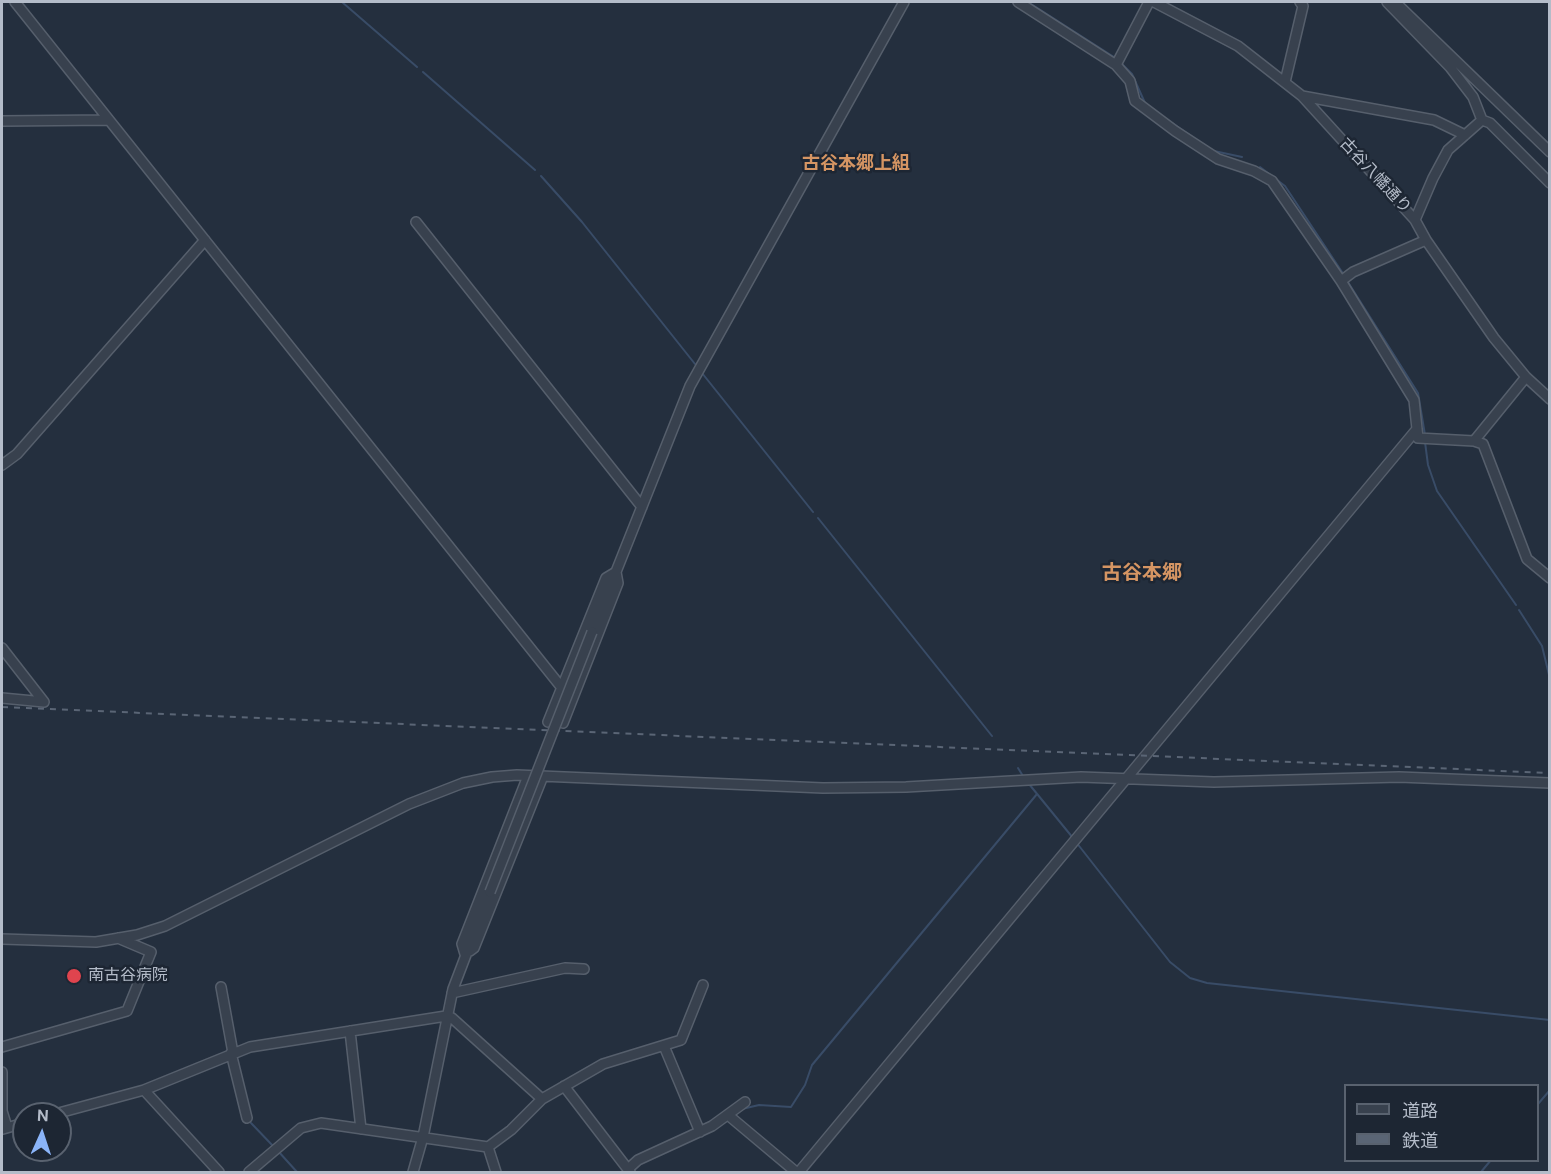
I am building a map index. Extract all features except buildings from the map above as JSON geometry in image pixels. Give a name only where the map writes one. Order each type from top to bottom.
[{"type":"street","points":[[15,2],[562,688]]},
{"type":"street","points":[[413,1173],[423,1137],[446,1016],[465,954],[695,376],[904,2]]},
{"type":"street","points":[[1018,2],[1116,65],[1130,81],[1135,101],[1156,118],[1218,159],[1254,171],[1272,181],[1341,281],[1414,400],[1418,438],[1474,441],[1483,444],[1527,559],[1550,578]]},
{"type":"street","points":[[1116,65],[1149,2]]},
{"type":"street","name":"古谷八幡通り","points":[[1154,2],[1214,32],[1302,96],[1415,220],[1426,240],[1494,338],[1526,377],[1550,399]]},
{"type":"street","points":[[1285,82],[1303,6],[1300,2]]},
{"type":"street","points":[[1387,2],[1450,67],[1473,97],[1482,120],[1490,123],[1550,183]]},
{"type":"street","points":[[1395,2],[1550,152]]},
{"type":"street","points":[[1302,96],[1434,120],[1466,135]]},
{"type":"street","points":[[2,121],[109,120]]},
{"type":"street","points":[[1415,220],[1432,178],[1448,150],[1482,120]]},
{"type":"street","points":[[416,222],[642,507]]},
{"type":"street","points":[[2,465],[17,454],[205,240]]},
{"type":"street","points":[[1341,281],[1353,272],[1426,240]]},
{"type":"street","points":[[1474,441],[1526,377]]},
{"type":"street","points":[[728,1115],[797,1173],[1417,429]]},
{"type":"street","points":[[548,722],[606,578],[616,572]]},
{"type":"street","points":[[563,723],[618,583],[616,572]]},
{"type":"street","points":[[2,648],[44,702],[2,698]]},
{"type":"street","points":[[2,939],[96,942],[165,926],[409,804],[452,787],[492,777],[528,776],[824,788],[906,787],[1082,777],[1214,782],[1399,777],[1550,783]]},
{"type":"street","points":[[465,954],[462,944],[528,776]]},
{"type":"street","points":[[465,954],[474,948],[543,777]]},
{"type":"street","points":[[2,1047],[127,1011],[151,952],[118,938]]},
{"type":"street","points":[[452,993],[565,968],[584,969]]},
{"type":"street","points":[[249,1173],[301,1128],[321,1123],[488,1147],[511,1130],[542,1100],[603,1064],[681,1040],[703,985]]},
{"type":"street","points":[[221,987],[232,1053],[247,1118]]},
{"type":"street","points":[[72,1109],[144,1090],[232,1053],[265,1044],[446,1016],[452,1018],[542,1100]]},
{"type":"street","points":[[350,1031],[361,1129]]},
{"type":"street","points":[[664,1046],[700,1132]]},
{"type":"street","points":[[2,1072],[4,1128]]},
{"type":"street","points":[[564,1086],[629,1171],[638,1160],[700,1132],[745,1102]]},
{"type":"street","points":[[144,1090],[219,1173]]},
{"type":"street","points":[[488,1147],[496,1173]]},
{"type":"waterway","points":[[342,2],[417,67]]},
{"type":"waterway","points":[[1028,2],[1117,59]]},
{"type":"waterway","points":[[1121,63],[1132,74],[1145,103]]},
{"type":"waterway","points":[[423,72],[535,170]]},
{"type":"waterway","points":[[1159,114],[1197,140]]},
{"type":"waterway","points":[[1214,151],[1242,157]]},
{"type":"waterway","points":[[1260,167],[1285,186],[1344,275]]},
{"type":"waterway","points":[[541,176],[582,222],[695,364]]},
{"type":"waterway","points":[[1346,279],[1418,393],[1425,435]]},
{"type":"waterway","points":[[702,373],[813,512]]},
{"type":"waterway","points":[[1425,442],[1428,465],[1437,491],[1516,605]]},
{"type":"waterway","points":[[818,518],[992,736]]},
{"type":"waterway","points":[[1519,610],[1542,646],[1550,679]]},
{"type":"waterway","points":[[1018,768],[1023,776]]},
{"type":"waterway","points":[[1029,784],[1073,838]]},
{"type":"waterway","points":[[742,1109],[759,1105],[791,1107],[805,1085],[812,1065],[1037,794]]},
{"type":"waterway","points":[[1076,842],[1170,962],[1190,978],[1207,983],[1550,1020]]},
{"type":"waterway","points":[[1539,1103],[1550,1090]]},
{"type":"waterway","points":[[251,1123],[274,1147]]},
{"type":"waterway","points":[[278,1151],[297,1172]]},
{"type":"waterway","points":[[1481,1172],[1489,1162]]},
{"type":"railway","points":[[2,707],[1550,773]]},
{"type":"place","name":"南古谷病院","points":[[74,976]]},
{"type":"district","name":"古谷本郷上組","points":[[856,164]]},
{"type":"district","name":"古谷本郷","points":[[1142,574]]}]
